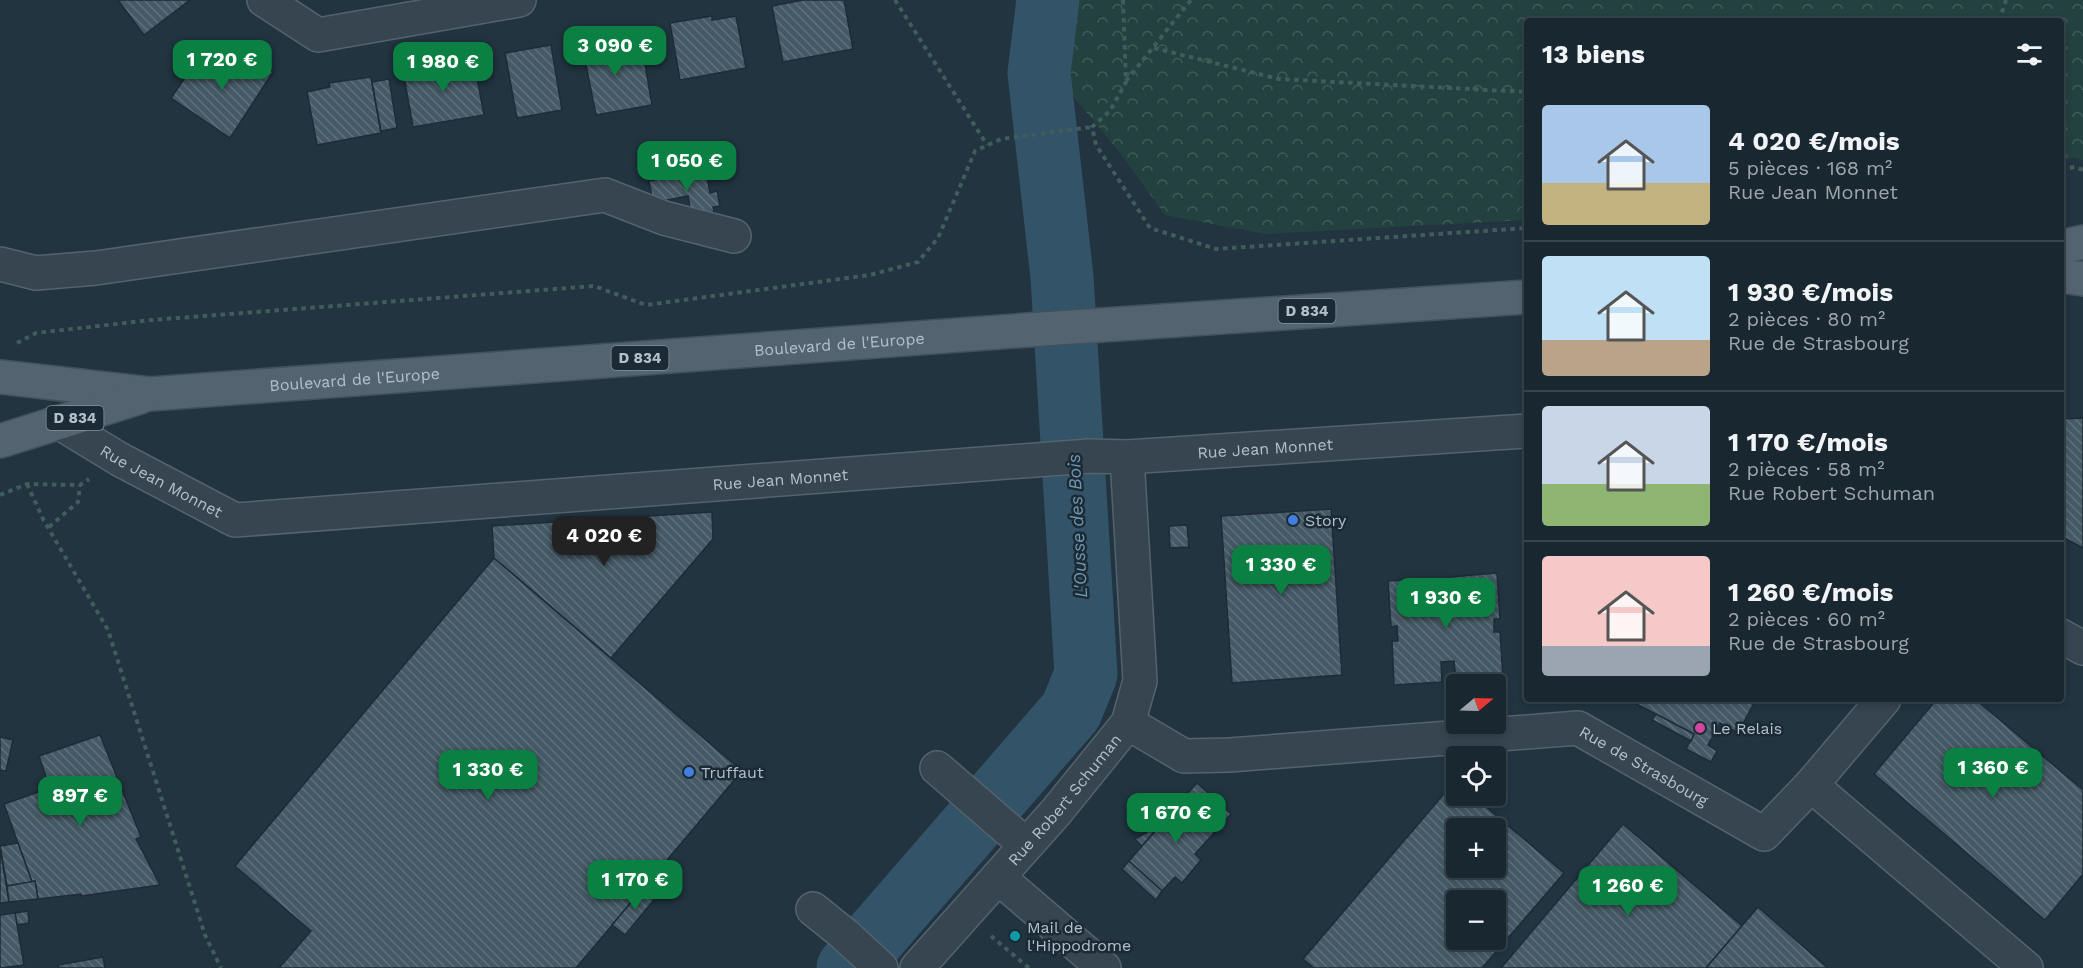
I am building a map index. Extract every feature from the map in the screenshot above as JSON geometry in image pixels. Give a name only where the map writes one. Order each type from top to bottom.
[{"type":"main road","points":[[2064,247],[2083,242]]},
{"type":"main road","points":[[2064,276],[2083,279]]},
{"type":"main road","name":"Boulevard de l'Europe","points":[[0,441],[150,394],[1042,329],[1524,297]]},
{"type":"main road","name":"Boulevard de l'Europe","points":[[4,363],[150,394]]},
{"type":"street","points":[[264,0],[318,35],[519,0]]},
{"type":"street","points":[[0,264],[36,273],[96,268],[605,195],[664,218],[734,236]]},
{"type":"street","name":"Rue Jean Monnet","points":[[60,423],[119,459],[235,520],[1074,458],[1127,457],[1524,431]]},
{"type":"street","name":"Rue Robert Schuman","points":[[930,964],[963,917],[1056,812],[1128,723],[1140,681],[1127,457]]},
{"type":"street","points":[[2064,638],[2083,648]]},
{"type":"street","name":"Rue de Strasbourg","points":[[1128,723],[1184,756],[1230,755],[1578,728],[1764,834],[1811,785],[1881,702]]},
{"type":"street","points":[[937,768],[1026,845]]},
{"type":"street","points":[[1811,785],[2026,968]]},
{"type":"street","points":[[998,877],[1104,968]]},
{"type":"street","points":[[813,909],[875,962]]},
{"type":"path","points":[[895,0],[987,145]]},
{"type":"path","points":[[1123,0],[1126,82]]},
{"type":"path","points":[[4,363],[36,333],[152,320],[594,286],[646,305],[870,275],[918,262],[938,238],[975,151],[1001,139],[1092,128],[1110,111],[1126,82],[1191,0]]},
{"type":"path","points":[[2000,18],[2006,0]]},
{"type":"path","points":[[1154,48],[1279,79],[1524,92]]},
{"type":"path","points":[[1092,128],[1096,145],[1150,228],[1216,249],[1524,228]]},
{"type":"path","points":[[2064,169],[2074,167],[2083,170]]},
{"type":"path","points":[[0,495],[27,484],[80,485],[119,459]]},
{"type":"path","points":[[27,484],[43,519],[108,630],[205,935],[221,968]]},
{"type":"path","points":[[49,527],[78,502],[80,485]]},
{"type":"path","points":[[963,917],[984,929],[1029,968]]},
{"type":"green space","points":[[1066,0],[2083,0],[2083,160],[2064,159],[2064,18],[1524,18],[1524,220],[1265,234],[1165,215],[1120,153],[1055,74]]},
{"type":"building","points":[[118,0],[190,0],[144,35]]},
{"type":"building","points":[[803,0],[844,0],[853,49],[783,62],[772,6]]},
{"type":"building","points":[[712,16],[712,20],[736,16],[746,68],[680,80],[670,23]]},
{"type":"building","points":[[612,35],[616,57],[643,52],[652,105],[596,115],[581,40]]},
{"type":"building","points":[[551,45],[562,110],[517,118],[505,53]]},
{"type":"building","points":[[204,50],[234,70],[245,53],[273,72],[230,138],[171,98]]},
{"type":"building","points":[[457,61],[458,65],[474,62],[484,115],[413,127],[403,71]]},
{"type":"building","points":[[371,77],[381,133],[317,145],[307,92],[330,87],[329,83]]},
{"type":"building","points":[[389,79],[397,128],[381,131],[372,82]]},
{"type":"building","points":[[706,170],[710,193],[717,191],[720,206],[713,207],[714,211],[710,215],[692,218],[688,196],[653,203],[649,181]]},
{"type":"building","points":[[2083,418],[2083,548],[2064,538],[2064,419]]},
{"type":"building","points":[[1331,509],[1342,675],[1232,683],[1221,516]]},
{"type":"building","points":[[712,512],[713,539],[611,658],[494,558],[492,526]]},
{"type":"building","points":[[1187,525],[1189,547],[1170,548],[1169,526]]},
{"type":"building","points":[[494,558],[742,771],[576,968],[279,968],[311,931],[235,866]]},
{"type":"building","points":[[1497,573],[1500,619],[1494,619],[1494,632],[1500,632],[1503,674],[1455,674],[1454,661],[1441,662],[1442,682],[1394,685],[1392,641],[1398,641],[1397,626],[1391,627],[1388,581],[1435,578],[1436,597],[1451,596],[1450,577]]},
{"type":"building","name":"Le Relais","points":[[1633,702],[1754,702],[1738,733],[1720,723],[1708,745],[1717,751],[1711,762],[1686,749],[1694,734]]},
{"type":"building","points":[[1934,702],[1979,702],[2083,790],[2083,874],[2045,920],[1874,774]]},
{"type":"building","points":[[1656,714],[1694,734],[1691,741],[1652,720]]},
{"type":"building","points":[[100,735],[141,837],[136,839],[160,885],[81,896],[81,894],[38,899],[35,881],[32,882],[4,804],[50,788],[39,756]]},
{"type":"building","points":[[0,737],[13,740],[6,771],[0,770]]},
{"type":"building","points":[[1197,783],[1231,814],[1222,824],[1187,794]]},
{"type":"building","points":[[1446,792],[1446,806],[1485,806],[1499,818],[1446,818],[1446,878],[1506,878],[1506,824],[1564,873],[1506,940],[1506,890],[1446,890],[1446,950],[1498,950],[1482,968],[1314,968],[1303,959]]},
{"type":"building","points":[[1187,794],[1222,824],[1195,854],[1201,860],[1182,883],[1175,877],[1162,891],[1129,861]]},
{"type":"building","points":[[1161,824],[1142,846],[1135,839]]},
{"type":"building","points":[[1623,824],[1742,926],[1706,968],[1501,968]]},
{"type":"building","points":[[18,843],[32,882],[7,886],[0,846]]},
{"type":"building","points":[[0,848],[9,902],[0,903]]},
{"type":"building","points":[[1129,861],[1162,891],[1156,900],[1122,869]]},
{"type":"building","points":[[35,881],[38,899],[9,902],[7,886]]},
{"type":"building","points":[[645,886],[657,896],[625,935],[612,925]]},
{"type":"building","points":[[1758,907],[1828,968],[1706,968]]},
{"type":"building","points":[[28,911],[29,923],[17,925],[15,913]]},
{"type":"building","points":[[15,913],[24,965],[0,968],[0,915]]},
{"type":"building","points":[[103,957],[105,968],[59,968],[58,965]]},
{"type":"waterway","name":"L'Ousse des Bois","points":[[848,968],[1071,711],[1086,674],[1062,277],[1039,73],[1048,0]]},
{"type":"place","name":"Story","points":[[1293,520]]},
{"type":"place","name":"Le Relais","points":[[1700,728]]},
{"type":"place","name":"Truffaut","points":[[689,772]]},
{"type":"place","name":"Mail de l'Hippodrome","points":[[1015,936]]}]
